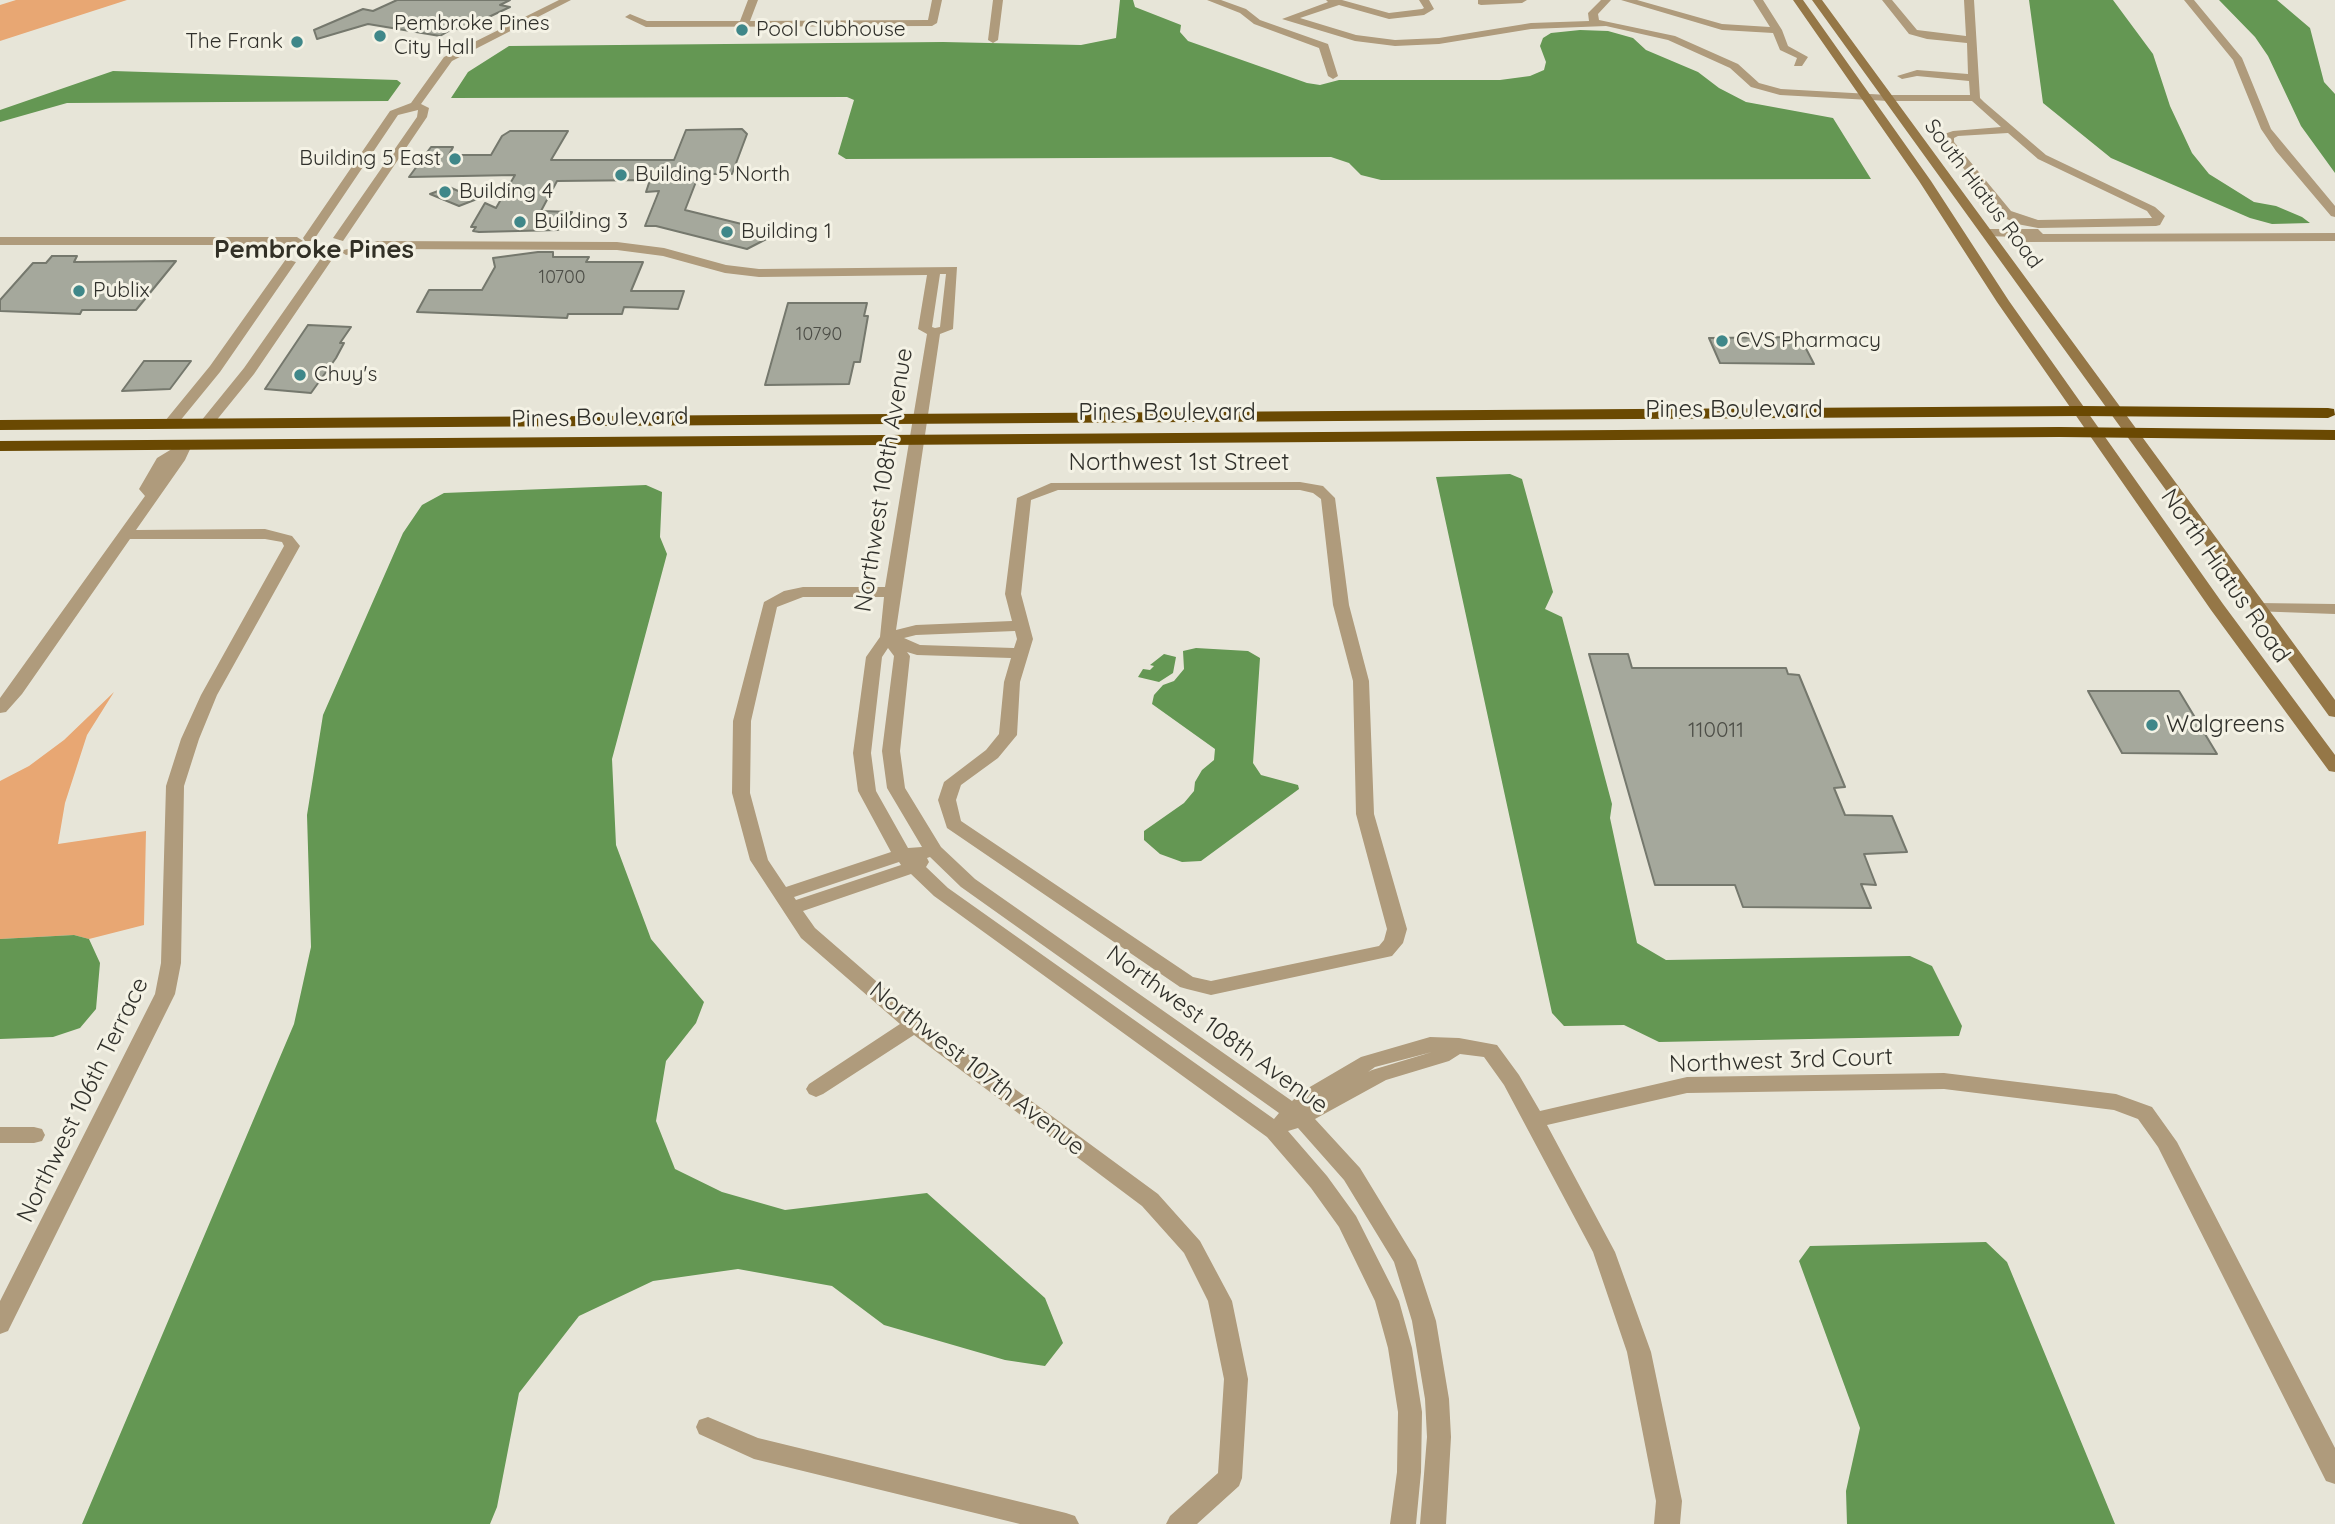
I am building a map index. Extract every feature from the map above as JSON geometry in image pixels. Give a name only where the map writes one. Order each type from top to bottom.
[{"type":"highway","name":"Pines Boulevard","points":[[0,425],[2081,411],[2328,413]]},
{"type":"highway","points":[[185,446],[248,423]]},
{"type":"highway","points":[[116,445],[154,440],[206,424]]},
{"type":"highway","name":"Pines Boulevard","points":[[0,446],[2096,432],[2335,435]]},
{"type":"main road","name":"South Hiatus Road","points":[[1798,0],[1926,181],[2003,302],[2081,411]]},
{"type":"main road","name":"South Hiatus Road","points":[[1817,0],[2119,411]]},
{"type":"main road","points":[[1926,181],[1942,193],[1964,224],[1989,235]]},
{"type":"main road","points":[[1959,232],[1976,239],[2008,276],[2027,285]]},
{"type":"main road","name":"North Hiatus Road","points":[[2081,411],[2217,607],[2335,767]]},
{"type":"main road","name":"North Hiatus Road","points":[[2119,411],[2335,712]]},
{"type":"street","points":[[170,424],[215,369],[296,260],[303,240],[394,113],[415,105],[447,59],[566,0]]},
{"type":"street","points":[[744,24],[753,0]]},
{"type":"street","points":[[630,17],[646,24],[932,23],[937,0]]},
{"type":"street","points":[[993,40],[998,0]]},
{"type":"street","points":[[1212,0],[1238,8],[1251,20],[1324,46],[1329,54],[1333,76]]},
{"type":"street","points":[[1588,22],[1581,13],[1592,0]]},
{"type":"street","points":[[1588,22],[1606,0]]},
{"type":"street","points":[[1626,0],[1722,27],[1777,30]]},
{"type":"street","points":[[1656,8],[1674,0]]},
{"type":"street","points":[[1758,0],[1777,30],[1784,48],[1802,57],[1798,64]]},
{"type":"street","points":[[1887,0],[1918,34],[1972,40]]},
{"type":"street","points":[[1969,0],[1978,101],[2056,165],[2151,209],[2159,216],[2156,222],[2146,225],[2021,221],[2007,214],[1948,142],[1948,136],[2011,130]]},
{"type":"street","points":[[2189,0],[2234,54],[2249,83],[2266,129],[2335,213]]},
{"type":"street","points":[[1481,2],[1521,1]]},
{"type":"street","points":[[1272,27],[1331,9],[1335,2],[1383,16],[1410,16],[1427,5]]},
{"type":"street","points":[[1294,19],[1364,40],[1410,43],[1510,28],[1588,22],[1648,32],[1675,51],[1721,71],[1741,86],[1758,93],[1798,101],[1978,101]]},
{"type":"street","points":[[1902,76],[1917,74],[1974,78]]},
{"type":"street","points":[[206,424],[249,371],[325,261],[342,243],[422,117],[425,110],[415,105]]},
{"type":"street","points":[[1989,235],[2335,237]]},
{"type":"street","points":[[0,242],[303,240],[388,245],[617,246],[664,252],[724,269],[759,273],[934,270]]},
{"type":"street","points":[[0,250],[262,248],[296,260],[325,261]]},
{"type":"street","name":"Northwest 108th Avenue","points":[[934,270],[953,270],[946,329],[934,332],[925,329],[934,270]]},
{"type":"street","name":"Northwest 108th Avenue","points":[[934,332],[919,439],[890,592],[888,637],[874,657],[862,753],[867,791],[908,861],[952,900],[1275,1131],[1319,1182],[1348,1222],[1387,1301],[1401,1348],[1410,1412],[1409,1472],[1403,1524]]},
{"type":"street","points":[[0,708],[16,690],[185,446]]},
{"type":"street","name":"Northwest 1st Street","points":[[1020,626],[1013,594],[1024,498],[1040,490],[1056,486],[1300,486],[1318,489],[1328,498],[1341,605],[1360,681],[1365,814],[1397,929],[1393,943],[1385,951],[1211,989],[1187,982],[953,824],[947,800],[953,782],[992,754],[1008,735],[1012,682],[1022,653]]},
{"type":"street","name":"Northwest 106th Terrace","points":[[0,1324],[6,1302],[165,994],[171,963],[172,825],[176,786],[190,739],[209,695],[292,546],[287,539],[265,534],[124,535]]},
{"type":"street","name":"Northwest 107th Avenue","points":[[890,592],[790,594],[770,605],[742,720],[741,793],[759,860],[808,933],[914,1025],[1150,1200],[1192,1247],[1220,1301],[1236,1379],[1230,1478],[1179,1524]]},
{"type":"street","points":[[2258,608],[2335,609]]},
{"type":"street","points":[[1020,626],[1025,639],[1022,653],[917,650],[888,637],[916,630],[1020,626]]},
{"type":"street","name":"Northwest 108th Avenue","points":[[888,637],[902,656],[891,751],[896,788],[934,851],[968,883],[1296,1115],[1352,1174],[1405,1260],[1424,1321],[1437,1399],[1437,1485],[1433,1524]]},
{"type":"street","points":[[789,901],[934,851]]},
{"type":"street","points":[[816,1089],[914,1025]]},
{"type":"street","points":[[1275,1131],[1296,1115],[1379,1075],[1442,1056],[1459,1045],[1490,1050],[1512,1080],[1605,1252],[1639,1352],[1669,1501],[1667,1524]]},
{"type":"street","name":"Northwest 3rd Court","points":[[1534,1120],[1687,1086],[1944,1081],[2116,1102],[2145,1113],[2166,1142],[2335,1473]]},
{"type":"street","points":[[0,1135],[34,1135]]},
{"type":"street","points":[[708,1427],[754,1448],[1066,1524]]},
{"type":"shaded area","points":[[16,0],[127,0],[0,41],[0,5]]},
{"type":"shaded area","points":[[1120,0],[1133,0],[1135,7],[1181,25],[1180,32],[1188,41],[1307,83],[1320,85],[1339,80],[1500,80],[1530,76],[1544,70],[1546,62],[1540,46],[1543,38],[1551,33],[1608,31],[1633,38],[1646,50],[1698,72],[1719,88],[1746,102],[1833,118],[1871,179],[1381,180],[1361,175],[1349,163],[1331,157],[846,159],[838,154],[854,100],[847,97],[451,98],[468,72],[509,46],[943,42],[1081,45],[1116,38]]},
{"type":"shaded area","points":[[2029,0],[2113,0],[2153,54],[2170,106],[2192,153],[2209,174],[2254,202],[2276,206],[2310,223],[2272,224],[2250,218],[2111,158],[2043,103]]},
{"type":"shaded area","points":[[2219,0],[2277,0],[2310,28],[2324,82],[2335,94],[2335,173],[2301,126],[2268,56],[2255,37]]},
{"type":"shaded area","points":[[113,71],[397,80],[401,83],[388,101],[67,103],[0,122],[0,110]]},
{"type":"shaded area","points":[[1510,474],[1522,479],[1553,592],[1545,609],[1562,617],[1612,804],[1610,818],[1637,943],[1666,960],[1910,956],[1932,966],[1962,1026],[1959,1036],[1659,1042],[1624,1025],[1564,1026],[1552,1013],[1436,477]]},
{"type":"shaded area","points":[[646,485],[662,492],[660,537],[667,554],[612,759],[616,845],[651,939],[704,1002],[696,1023],[666,1061],[656,1121],[675,1169],[722,1192],[785,1210],[927,1193],[1045,1298],[1063,1343],[1045,1366],[1005,1360],[884,1325],[832,1286],[738,1269],[653,1281],[579,1316],[519,1393],[497,1507],[490,1524],[82,1524],[294,1024],[311,947],[307,815],[323,715],[403,533],[422,505],[444,493]]},
{"type":"shaded area","points":[[1196,648],[1248,651],[1260,658],[1253,763],[1261,775],[1298,785],[1299,789],[1201,861],[1182,862],[1160,854],[1144,840],[1144,831],[1184,803],[1194,791],[1195,782],[1202,770],[1214,760],[1215,749],[1152,704],[1154,695],[1163,685],[1174,681],[1184,669],[1183,651]]},
{"type":"shaded area","points":[[1164,654],[1176,657],[1173,673],[1159,682],[1138,677],[1143,669],[1150,670],[1154,666],[1150,665]]},
{"type":"shaded area","points":[[114,692],[87,735],[65,803],[58,844],[146,831],[144,925],[89,939],[74,935],[0,939],[0,781],[29,766],[64,740]]},
{"type":"shaded area","points":[[74,935],[89,939],[100,963],[96,1009],[80,1028],[53,1037],[0,1039],[0,939]]},
{"type":"shaded area","points":[[1986,1242],[2007,1262],[2115,1524],[1847,1524],[1846,1491],[1860,1428],[1799,1261],[1810,1246]]},
{"type":"building","name":"Pembroke Pines City Hall","points":[[397,0],[510,0],[500,5],[510,7],[461,30],[454,28],[440,36],[368,24],[317,39],[314,30],[363,9],[373,11]]},
{"type":"building","points":[[742,129],[747,134],[732,174],[699,174],[685,210],[778,233],[747,249],[656,226],[645,226],[659,191],[646,192],[650,180],[557,181],[541,211],[572,212],[565,226],[558,230],[479,232],[473,231],[476,227],[471,227],[485,203],[496,208],[515,175],[409,177],[431,147],[453,147],[449,155],[491,155],[502,136],[510,131],[568,131],[551,160],[674,160],[686,130]]},
{"type":"building","points":[[449,187],[477,199],[459,206],[430,194]]},
{"type":"building","points":[[553,252],[553,257],[589,257],[586,262],[643,262],[631,291],[684,291],[678,309],[624,307],[622,314],[568,314],[567,318],[417,312],[429,290],[482,290],[495,267],[493,258]]},
{"type":"building","name":"Publix","points":[[52,256],[77,256],[74,262],[176,261],[136,310],[82,310],[80,314],[0,311],[0,300],[33,263],[46,263]]},
{"type":"building","points":[[788,303],[867,303],[864,316],[868,316],[860,362],[854,362],[849,384],[765,385]]},
{"type":"building","points":[[308,325],[351,327],[340,343],[344,343],[336,358],[311,393],[265,389]]},
{"type":"building","name":"CVS Pharmacy","points":[[1800,337],[1814,364],[1720,363],[1709,338]]},
{"type":"building","points":[[144,361],[191,361],[170,389],[122,391]]},
{"type":"building","points":[[1589,654],[1628,654],[1632,668],[1786,668],[1788,674],[1799,675],[1845,787],[1834,788],[1845,815],[1892,816],[1907,852],[1864,854],[1876,885],[1861,884],[1871,908],[1743,907],[1735,885],[1655,885]]},
{"type":"building","name":"Walgreens","points":[[2088,691],[2179,691],[2217,754],[2122,753]]},
{"type":"place","name":"Pool Clubhouse","points":[[742,30]]},
{"type":"place","name":"Pembroke Pines City Hall","points":[[380,36]]},
{"type":"place","name":"The Frank","points":[[297,42]]},
{"type":"place","name":"Building 5 East","points":[[455,159]]},
{"type":"place","name":"Building 5 North","points":[[621,175]]},
{"type":"place","name":"Building 4","points":[[445,192]]},
{"type":"place","name":"Building 3","points":[[520,222]]},
{"type":"place","name":"Building 1","points":[[727,232]]},
{"type":"place","name":"Publix","points":[[79,291]]},
{"type":"place","name":"CVS Pharmacy","points":[[1722,341]]},
{"type":"place","name":"Chuy's","points":[[300,375]]},
{"type":"place","name":"Walgreens","points":[[2152,725]]},
{"type":"district","name":"Pembroke Pines","points":[[314,250]]}]
